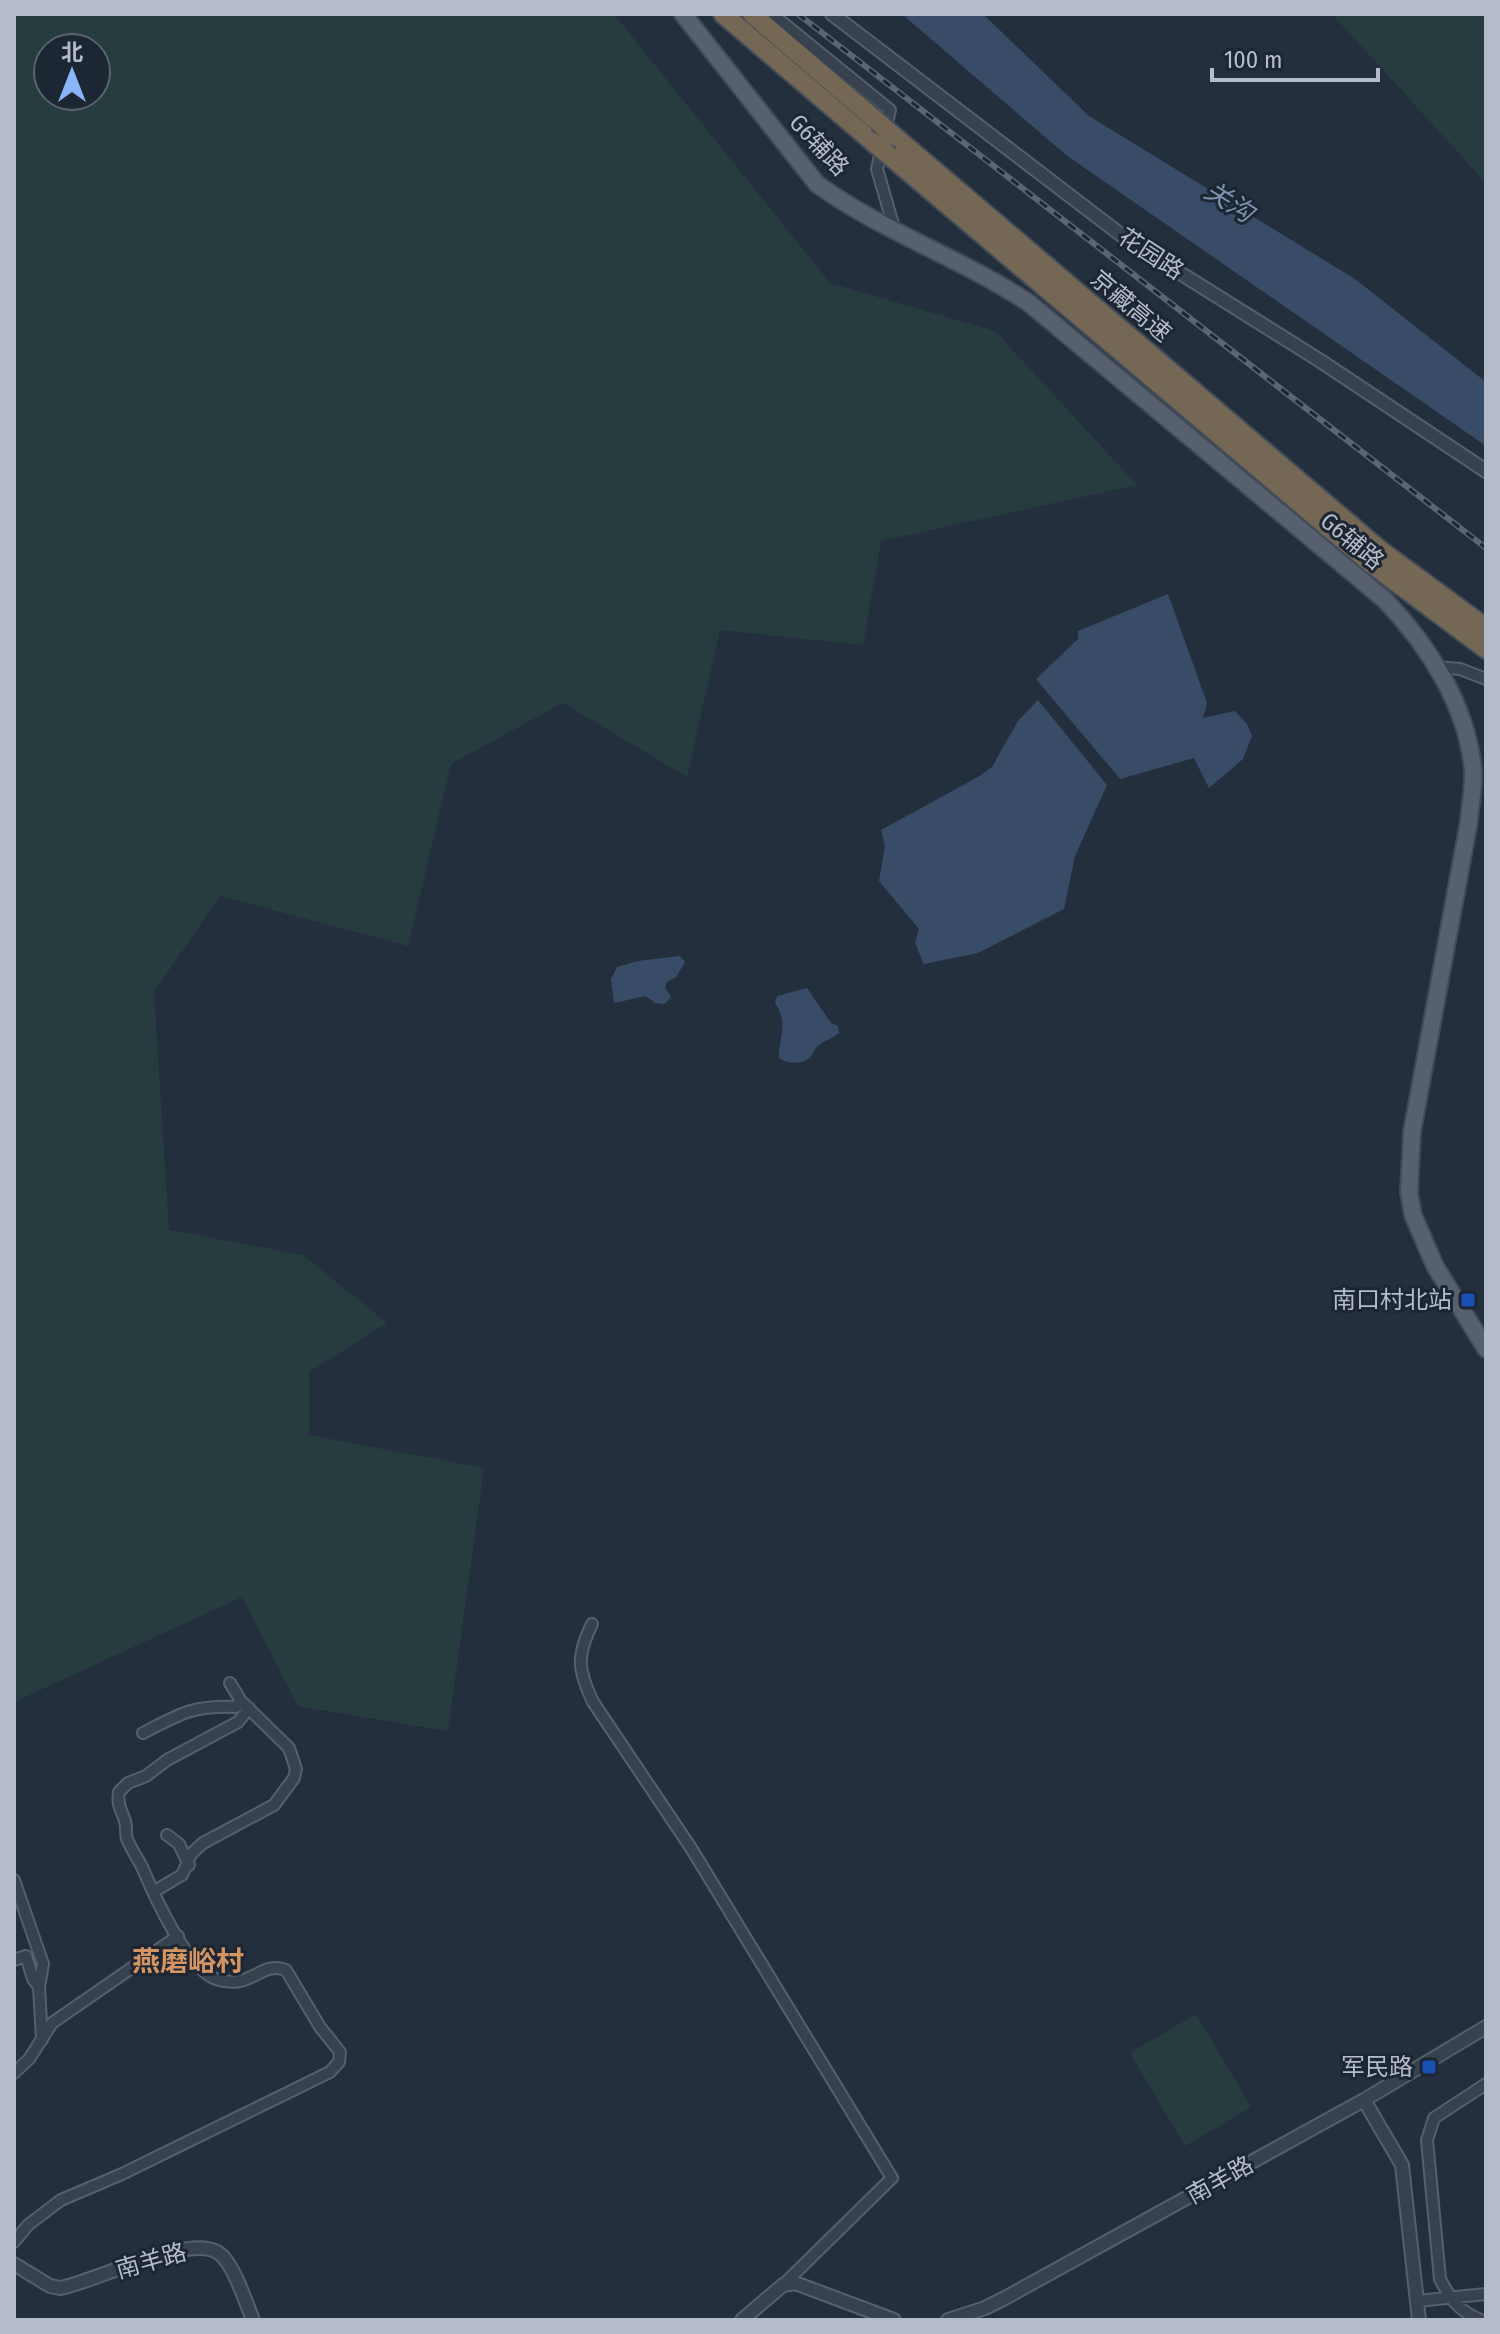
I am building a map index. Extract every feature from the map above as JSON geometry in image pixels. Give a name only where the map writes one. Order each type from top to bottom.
[{"type":"highway","points":[[723,14],[1369,562],[1486,649]]},
{"type":"highway","name":"京藏高速","points":[[752,14],[1380,550],[1486,628]]},
{"type":"main road","name":"G6辅路","points":[[683,14],[817,184],[842,203],[995,280],[1058,325],[1385,600],[1408,625],[1436,667],[1462,727],[1473,774],[1469,821],[1412,1132],[1409,1192],[1421,1238],[1435,1266],[1483,1338]]},
{"type":"street","points":[[772,14],[890,110],[877,169],[895,231]]},
{"type":"street","name":"花园路","points":[[832,14],[1129,241],[1319,360],[1486,471]]},
{"type":"street","points":[[1436,667],[1460,669],[1486,679]]},
{"type":"street","points":[[592,1624],[581,1647],[581,1676],[593,1702],[691,1848],[892,2178],[783,2285],[742,2320]]},
{"type":"street","points":[[153,1892],[182,1875],[189,1865],[191,1854],[203,1843],[274,1805],[294,1778],[296,1769],[289,1748],[245,1705],[230,1683]]},
{"type":"street","points":[[143,1733],[188,1710],[245,1705]]},
{"type":"street","points":[[14,2242],[28,2225],[61,2200],[122,2174],[330,2072],[339,2062],[340,2052],[320,2027],[286,1970],[276,1966],[266,1968],[246,1981],[215,1979],[196,1964],[153,1892],[126,1837],[125,1822],[119,1812],[119,1792],[128,1783],[146,1776],[167,1760],[238,1722],[245,1705]]},
{"type":"street","points":[[167,1835],[179,1844],[189,1865]]},
{"type":"street","points":[[14,1880],[32,1924],[43,1964],[39,1987],[42,2041]]},
{"type":"street","points":[[14,2073],[29,2059],[52,2023],[178,1936]]},
{"type":"street","points":[[14,1960],[26,1956],[33,1979],[39,1987]]},
{"type":"street","name":"南羊路","points":[[948,2320],[1005,2298],[1364,2100],[1486,2027]]},
{"type":"street","points":[[1481,2320],[1466,2314],[1449,2297],[1440,2279],[1427,2140],[1434,2118],[1486,2084]]},
{"type":"street","points":[[1364,2100],[1402,2165],[1419,2320]]},
{"type":"street","name":"南羊路","points":[[14,2264],[50,2286],[60,2288],[183,2249],[210,2248],[225,2258],[253,2320]]},
{"type":"street","points":[[783,2285],[795,2283],[894,2320]]},
{"type":"street","points":[[1417,2301],[1486,2294]]},
{"type":"green space","points":[[14,14],[614,14],[830,283],[995,331],[1137,485],[881,541],[863,645],[720,630],[687,777],[563,703],[451,764],[408,946],[220,896],[154,992],[169,1230],[303,1255],[387,1323],[309,1372],[309,1435],[484,1468],[448,1731],[298,1706],[242,1597],[14,1702]]},
{"type":"green space","points":[[1332,14],[1486,14],[1486,183]]},
{"type":"green space","points":[[1196,2014],[1251,2107],[1185,2146],[1130,2053]]},
{"type":"water","name":"关沟","points":[[902,14],[983,14],[1089,116],[1355,279],[1486,382],[1486,446],[1066,155]]},
{"type":"water","points":[[1168,594],[1207,703],[1203,718],[1235,711],[1247,724],[1252,736],[1243,759],[1209,788],[1194,758],[1120,779],[1036,679],[1078,639],[1078,631]]},
{"type":"water","points":[[1038,700],[1107,785],[1075,856],[1064,909],[978,953],[924,964],[915,943],[919,929],[879,881],[885,846],[881,830],[992,767],[1018,721]]},
{"type":"water","points":[[680,956],[685,962],[676,977],[667,982],[665,987],[671,997],[665,1004],[655,1003],[646,996],[614,1003],[611,979],[617,967]]},
{"type":"water","points":[[807,988],[831,1023],[838,1026],[839,1033],[819,1045],[806,1060],[786,1062],[779,1058],[782,1017],[775,1003],[777,996]]},
{"type":"railway","points":[[798,14],[1486,548]]},
{"type":"place","name":"南口村北站","points":[[1468,1300]]},
{"type":"place","name":"军民路","points":[[1429,2067]]},
{"type":"district","name":"燕磨峪村","points":[[188,1961]]}]
